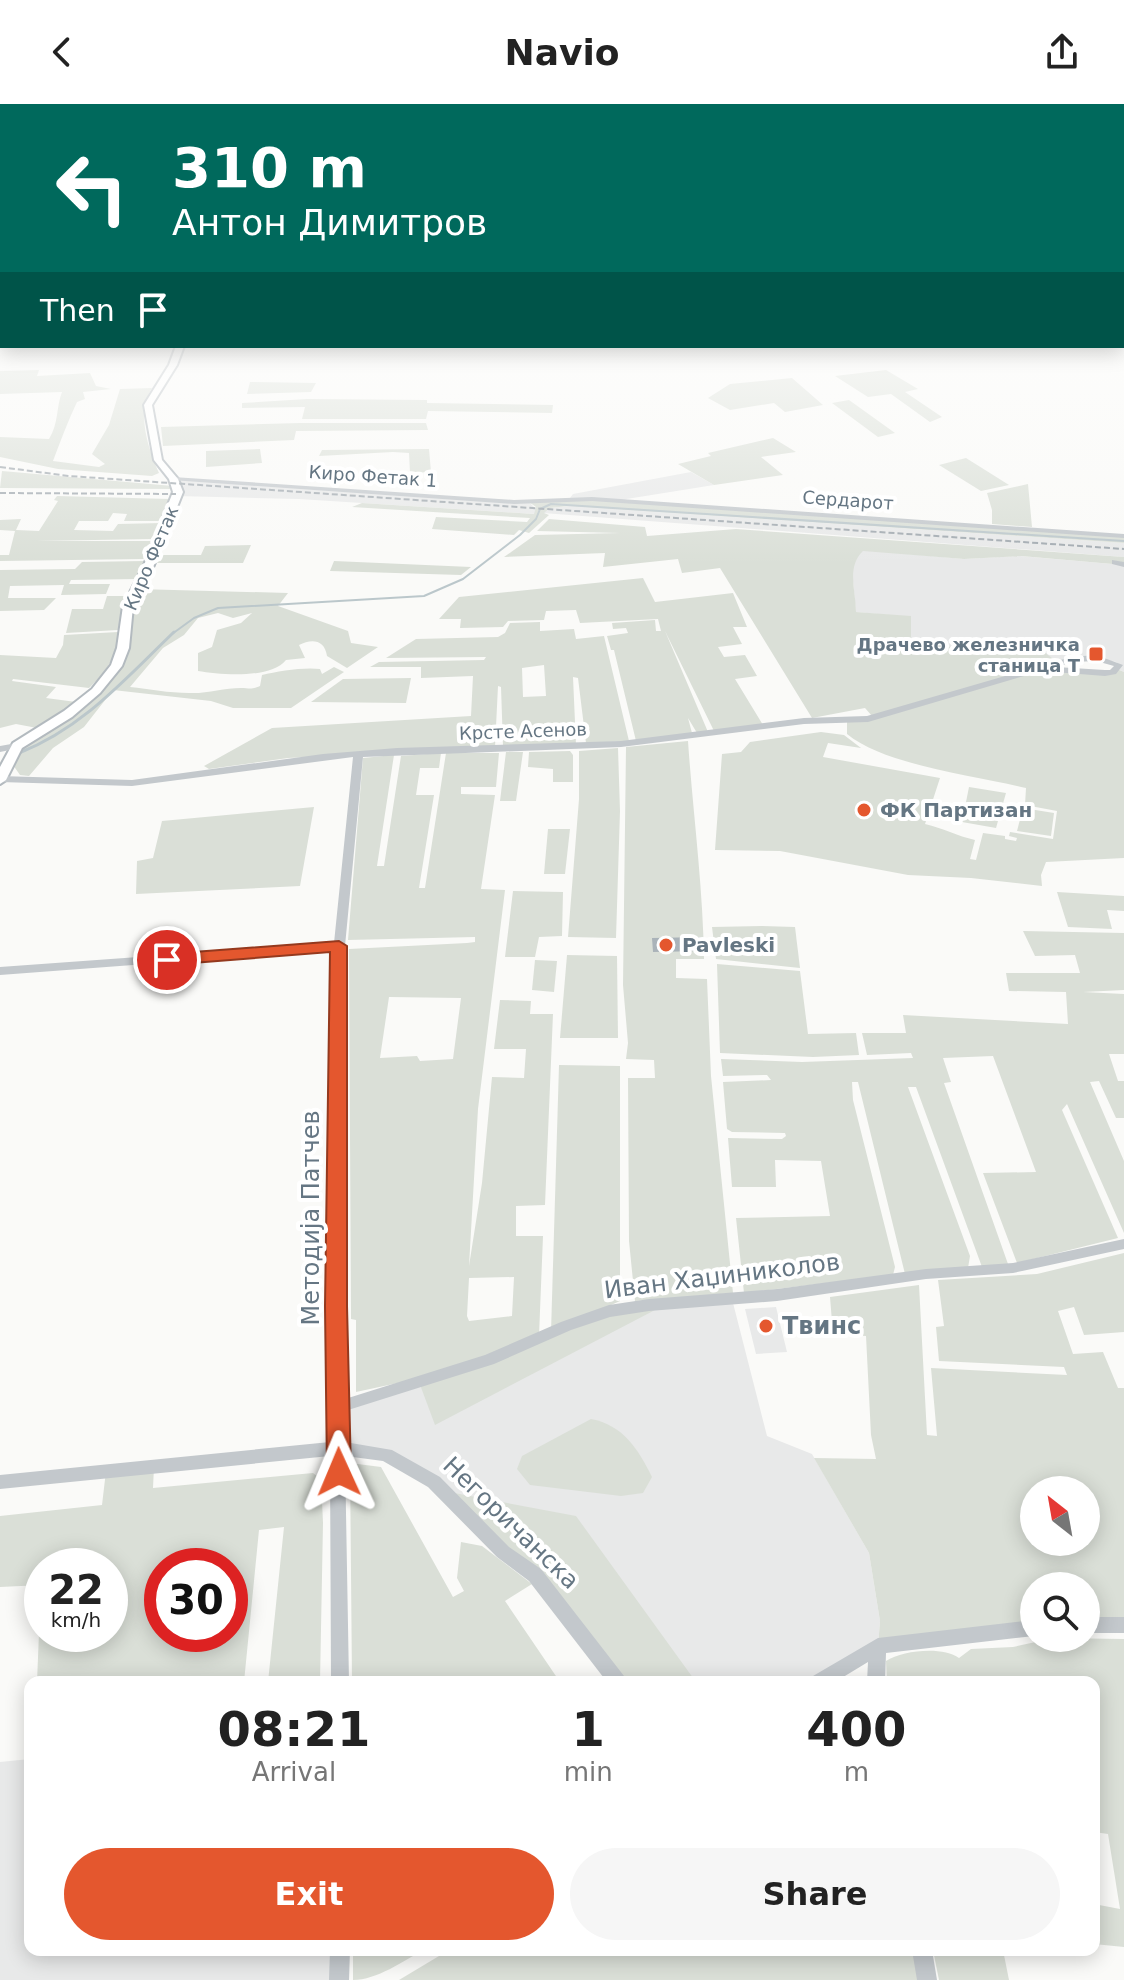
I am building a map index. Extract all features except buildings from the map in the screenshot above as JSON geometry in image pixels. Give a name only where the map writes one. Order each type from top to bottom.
[{"type":"main road","name":"Киро Фетак","points":[[17,746],[68,714],[96,691],[116,666],[123,648],[128,606],[149,565],[178,492],[178,481],[158,460],[148,405],[157,391]]},
{"type":"main road","points":[[0,780],[17,746]]},
{"type":"street","name":"Киро Фетак 1","points":[[178,481],[514,502],[570,498]]},
{"type":"street","name":"Сердарот","points":[[570,498],[1124,536]]},
{"type":"street","name":"Крсте Асенов","points":[[0,780],[132,783],[265,763],[358,755],[621,744],[804,721],[868,719],[1074,659],[1096,658],[1120,665]]},
{"type":"street","name":"Крсте Асенов","points":[[1041,668],[1105,673],[1120,665]]},
{"type":"street","points":[[0,749],[17,746]]},
{"type":"street","name":"Методија Патчев","points":[[340,1676],[336,1306],[339,946],[358,755]]},
{"type":"street","points":[[0,971],[339,946]]},
{"type":"street","name":"Иван Хаџиниколов","points":[[338,1407],[489,1360],[609,1311],[777,1295],[926,1274],[1013,1268],[1124,1244]]},
{"type":"street","points":[[0,1482],[338,1448]]},
{"type":"street","name":"Негоричанска","points":[[338,1448],[386,1455],[434,1482],[503,1552],[535,1575],[614,1676]]},
{"type":"street","points":[[1100,1625],[1124,1625]]},
{"type":"street","points":[[829,1676],[878,1646],[1020,1630]]},
{"type":"street","points":[[876,1676],[878,1646]]},
{"type":"street","points":[[339,1980],[340,1956]]},
{"type":"street","points":[[923,1956],[927,1980]]},
{"type":"shaded area","points":[[0,391],[97,391],[83,392],[85,399],[77,402],[53,461],[99,467],[105,464],[92,454],[109,425],[120,391],[151,391],[145,408],[145,430],[159,473],[152,476],[58,469],[0,457],[0,437],[49,439],[62,392],[0,394]]},
{"type":"shaded area","points":[[248,391],[312,391],[311,392],[247,394]]},
{"type":"shaded area","points":[[720,391],[806,391],[823,405],[785,412],[774,403],[730,410],[708,398]]},
{"type":"shaded area","points":[[858,391],[911,391],[905,392],[942,417],[930,422],[891,394],[868,397]]},
{"type":"shaded area","points":[[307,399],[553,405],[552,413],[428,411],[426,419],[302,419],[305,407],[242,408],[242,403]]},
{"type":"shaded area","points":[[849,400],[895,433],[878,437],[832,403]]},
{"type":"shaded area","points":[[426,423],[428,430],[296,431],[294,440],[163,446],[161,427]]},
{"type":"shaded area","points":[[773,438],[796,452],[761,457],[783,475],[714,485],[678,464],[711,456],[708,453]]},
{"type":"shaded area","points":[[260,449],[262,463],[206,467],[206,451]]},
{"type":"shaded area","points":[[429,449],[431,472],[410,473],[409,453],[319,456],[322,450]]},
{"type":"shaded area","points":[[966,458],[1009,485],[981,491],[939,465]]},
{"type":"shaded area","points":[[2,471],[173,486],[173,489],[0,488]]},
{"type":"shaded area","points":[[691,472],[714,485],[614,501],[570,498],[573,494]]},
{"type":"shaded area","points":[[180,480],[529,502],[537,510],[535,514],[299,499],[177,496],[175,484]]},
{"type":"shaded area","points":[[1028,484],[1032,527],[992,524],[987,493]]},
{"type":"shaded area","points":[[57,496],[170,499],[162,521],[124,521],[127,514],[113,513],[108,521],[79,521],[74,530],[113,531],[118,524],[162,523],[153,539],[36,541],[151,541],[144,559],[0,561],[0,555],[9,555],[15,531],[0,530],[0,520],[21,519],[16,530],[39,531],[58,501],[54,500]]},
{"type":"shaded area","points":[[570,498],[1124,536],[1124,543],[569,506],[550,508],[544,513],[549,515],[529,533],[519,530],[514,535],[432,529],[436,517],[527,522],[530,518],[352,507],[362,503],[534,514],[536,507],[529,502]]},
{"type":"shaded area","points":[[569,506],[1124,543],[1124,557],[543,513],[550,508]]},
{"type":"shaded area","points":[[549,519],[645,527],[647,536],[736,529],[1124,557],[1124,565],[1021,556],[964,559],[863,551],[855,564],[853,580],[856,612],[911,616],[911,642],[980,650],[1036,646],[1052,658],[1044,665],[1030,669],[1105,673],[1117,669],[1124,672],[1124,858],[1046,862],[1041,875],[1042,886],[908,875],[780,851],[715,850],[722,754],[741,752],[750,742],[821,732],[844,735],[861,748],[828,743],[823,757],[940,778],[925,824],[975,840],[970,859],[976,860],[983,833],[1016,841],[1017,838],[1009,836],[1010,832],[1053,839],[1057,811],[1025,805],[1026,788],[907,762],[863,745],[847,734],[847,720],[872,716],[865,708],[812,718],[720,568],[682,573],[678,559],[603,567],[605,553],[504,557],[535,535],[620,533],[537,531]]},
{"type":"shaded area","points":[[251,545],[243,563],[154,563],[158,555],[201,555],[205,546]]},
{"type":"shaded area","points":[[863,550],[964,559],[1020,556],[1124,565],[1124,672],[1117,669],[1119,665],[1116,662],[1096,658],[1041,668],[1036,646],[980,650],[911,642],[911,617],[856,612],[852,571],[856,557]]},
{"type":"shaded area","points":[[145,561],[137,579],[71,580],[69,584],[110,584],[106,594],[61,595],[64,585],[10,586],[8,598],[56,598],[44,610],[0,611],[0,570],[75,569],[82,562]]},
{"type":"shaded area","points":[[334,561],[471,567],[461,575],[330,571]]},
{"type":"shaded area","points":[[643,578],[655,602],[733,593],[747,627],[733,627],[742,644],[718,647],[724,657],[745,655],[757,676],[735,679],[763,725],[714,731],[665,631],[708,732],[697,733],[688,718],[692,733],[636,741],[614,650],[611,650],[607,636],[628,633],[626,628],[613,629],[612,623],[655,620],[656,631],[661,631],[658,619],[580,623],[576,610],[546,611],[544,620],[508,621],[503,627],[460,628],[461,619],[439,619],[459,597]]},
{"type":"shaded area","points":[[137,589],[288,593],[278,606],[348,631],[351,643],[378,647],[347,668],[327,656],[324,647],[313,641],[299,645],[305,658],[286,660],[279,666],[258,673],[198,671],[198,653],[212,647],[217,630],[241,623],[252,613],[233,618],[218,613],[198,618],[184,635],[163,648],[130,687],[202,693],[254,688],[260,686],[262,675],[283,671],[320,669],[322,674],[334,667],[344,672],[291,708],[233,708],[211,701],[113,690],[84,727],[53,748],[29,776],[20,775],[13,765],[17,749],[62,722],[116,666]]},
{"type":"shaded area","points":[[107,596],[128,596],[118,630],[66,633],[72,609],[103,609]]},
{"type":"shaded area","points":[[540,622],[540,631],[574,629],[576,639],[604,636],[629,741],[586,743],[578,678],[573,677],[576,745],[503,746],[501,687],[498,686],[495,747],[288,758],[209,769],[204,766],[272,728],[471,716],[473,676],[421,678],[421,667],[370,667],[379,662],[484,660],[486,657],[386,658],[416,639],[498,637],[505,633],[510,623]],"holes":[[[544,665],[546,696],[523,697],[522,668]]]},
{"type":"shaded area","points":[[118,632],[113,656],[89,688],[13,679],[56,687],[46,698],[76,702],[37,728],[16,724],[0,728],[0,655],[56,658],[64,635]]},
{"type":"shaded area","points":[[411,678],[406,703],[311,702],[343,679]]},
{"type":"shaded area","points":[[688,741],[704,959],[676,959],[676,978],[707,979],[711,1076],[733,1293],[635,1301],[629,1241],[628,1078],[655,1078],[654,1060],[626,1059],[628,1043],[623,985],[626,747]]},
{"type":"shaded area","points":[[618,748],[620,811],[616,938],[568,937],[579,799],[579,751]]},
{"type":"shaded area","points":[[570,751],[573,755],[573,782],[553,782],[553,769],[528,767],[529,752]]},
{"type":"shaded area","points":[[506,752],[523,752],[516,801],[500,801]]},
{"type":"shaded area","points":[[441,753],[439,768],[420,768],[416,795],[434,795],[419,888],[425,888],[446,753],[499,753],[496,787],[461,787],[461,794],[495,795],[481,889],[505,890],[478,1109],[469,1266],[482,1183],[492,1077],[524,1078],[526,1049],[494,1049],[500,1000],[531,1001],[530,1014],[553,1014],[545,1205],[516,1206],[516,1236],[543,1236],[539,1336],[592,1316],[655,1310],[435,1425],[419,1382],[449,1372],[356,1392],[356,1320],[351,1319],[349,949],[475,942],[475,937],[348,940],[363,758],[394,755],[377,866],[384,866],[401,756]],"holes":[[[389,997],[461,998],[453,1059],[420,1061],[417,1056],[380,1058]],[[514,1277],[512,1316],[469,1321],[469,1278]]]},
{"type":"shaded area","points":[[969,787],[1006,793],[996,828],[962,822]]},
{"type":"shaded area","points":[[314,807],[300,886],[136,894],[137,861],[153,858],[162,821]]},
{"type":"shaded area","points":[[1023,808],[1054,813],[1051,836],[1017,831]]},
{"type":"shaded area","points":[[548,829],[570,829],[565,874],[544,874]]},
{"type":"shaded area","points":[[513,891],[563,892],[562,936],[539,937],[535,957],[505,957]]},
{"type":"shaded area","points":[[1057,892],[1124,896],[1124,911],[1107,910],[1112,929],[1068,927]]},
{"type":"shaded area","points":[[712,927],[795,927],[800,968],[716,959]]},
{"type":"shaded area","points":[[1023,931],[1124,933],[1124,990],[1083,992],[1124,994],[1124,1054],[1109,1054],[1118,1081],[1124,1081],[1124,1118],[1116,1118],[1099,1081],[1090,1082],[1124,1161],[1124,1233],[1067,1104],[1062,1110],[1118,1238],[1017,1263],[983,1173],[1036,1172],[993,1056],[943,1058],[951,1082],[944,1083],[1008,1264],[982,1267],[916,1087],[908,1087],[970,1256],[968,1268],[905,1274],[858,1082],[852,1082],[853,1100],[895,1267],[893,1275],[744,1293],[736,1218],[830,1216],[821,1161],[775,1160],[776,1187],[732,1187],[728,1138],[782,1139],[786,1136],[785,1133],[732,1132],[727,1129],[723,1082],[771,1080],[767,1075],[723,1076],[721,1059],[802,1062],[913,1058],[911,1053],[867,1055],[862,1033],[906,1033],[903,1015],[1068,1024],[1066,992],[1009,991],[1006,973],[1080,973],[1075,955],[1035,956]]},
{"type":"shaded area","points":[[567,955],[617,956],[618,1038],[560,1038]]},
{"type":"shaded area","points":[[535,960],[557,961],[554,992],[532,990]]},
{"type":"shaded area","points":[[717,964],[800,971],[808,1034],[856,1033],[859,1055],[813,1057],[720,1053]]},
{"type":"shaded area","points":[[559,1065],[620,1066],[620,1301],[551,1332]]},
{"type":"shaded area","points":[[1124,1253],[1124,1332],[1084,1335],[1074,1307],[1058,1311],[1073,1354],[1103,1352],[1118,1388],[1124,1388],[1124,1620],[1100,1621],[1100,1572],[1020,1572],[1020,1625],[878,1646],[880,1621],[869,1553],[814,1458],[876,1459],[871,1435],[866,1336],[833,1334],[830,1297],[919,1285],[927,1435],[937,1436],[931,1368],[1067,1375],[1064,1367],[939,1361],[936,1327],[944,1326],[938,1280],[1037,1274]]},
{"type":"shaded area","points":[[732,1299],[767,1436],[812,1454],[869,1553],[880,1621],[878,1646],[829,1676],[614,1676],[562,1606],[434,1482],[386,1455],[338,1448],[338,1407],[592,1316]]},
{"type":"shaded area","points":[[776,1307],[787,1352],[756,1354],[745,1309]]},
{"type":"shaded area","points":[[591,1419],[612,1427],[635,1448],[652,1477],[643,1493],[621,1496],[530,1485],[517,1469],[522,1456]]},
{"type":"shaded area","points":[[350,1463],[381,1467],[453,1597],[464,1591],[457,1578],[461,1542],[482,1546],[532,1584],[505,1601],[556,1676],[352,1676]]},
{"type":"shaded area","points":[[154,1467],[153,1488],[313,1473],[321,1479],[323,1523],[320,1676],[269,1676],[284,1527],[259,1530],[248,1641],[248,1548],[144,1548],[144,1652],[247,1652],[245,1676],[37,1676],[38,1652],[128,1652],[128,1548],[24,1548],[24,1586],[0,1587],[0,1516],[102,1505],[106,1471]]},
{"type":"shaded area","points":[[449,1492],[576,1516],[692,1676],[619,1676],[519,1559]]},
{"type":"shaded area","points":[[1100,1639],[1124,1639],[1124,1947],[1100,1945],[1100,1905],[1120,1909],[1108,1834],[1100,1833],[1100,1676],[887,1676],[886,1661],[902,1654],[933,1651],[959,1658],[971,1649],[1020,1645],[1020,1652],[1100,1652]]},
{"type":"shaded area","points":[[24,1760],[24,1956],[340,1956],[339,1980],[0,1980],[0,1762]]},
{"type":"shaded area","points":[[353,1956],[413,1956],[380,1973],[353,1980]]},
{"type":"shaded area","points":[[439,1956],[922,1956],[927,1980],[399,1980]]},
{"type":"shaded area","points":[[934,1956],[1004,1956],[1009,1980],[939,1980]]},
{"type":"waterway","points":[[172,634],[194,618],[218,608],[424,596],[463,579],[520,535],[536,519],[540,509],[551,504],[1124,541]]},
{"type":"waterway","points":[[19,753],[42,743],[84,716],[174,632]]},
{"type":"railway","points":[[0,467],[69,476],[1124,549]]},
{"type":"railway","points":[[0,493],[176,494]]},
{"type":"place","name":"Драчево железничка станица Т","points":[[1096,654]]},
{"type":"place","name":"ФК Партизан","points":[[864,810]]},
{"type":"place","name":"Pavleski","points":[[666,945]]},
{"type":"place","name":"Твинс","points":[[766,1326]]},
{"type":"route","points":[[167,960],[339,946],[336,1306],[339,1472]]}]
